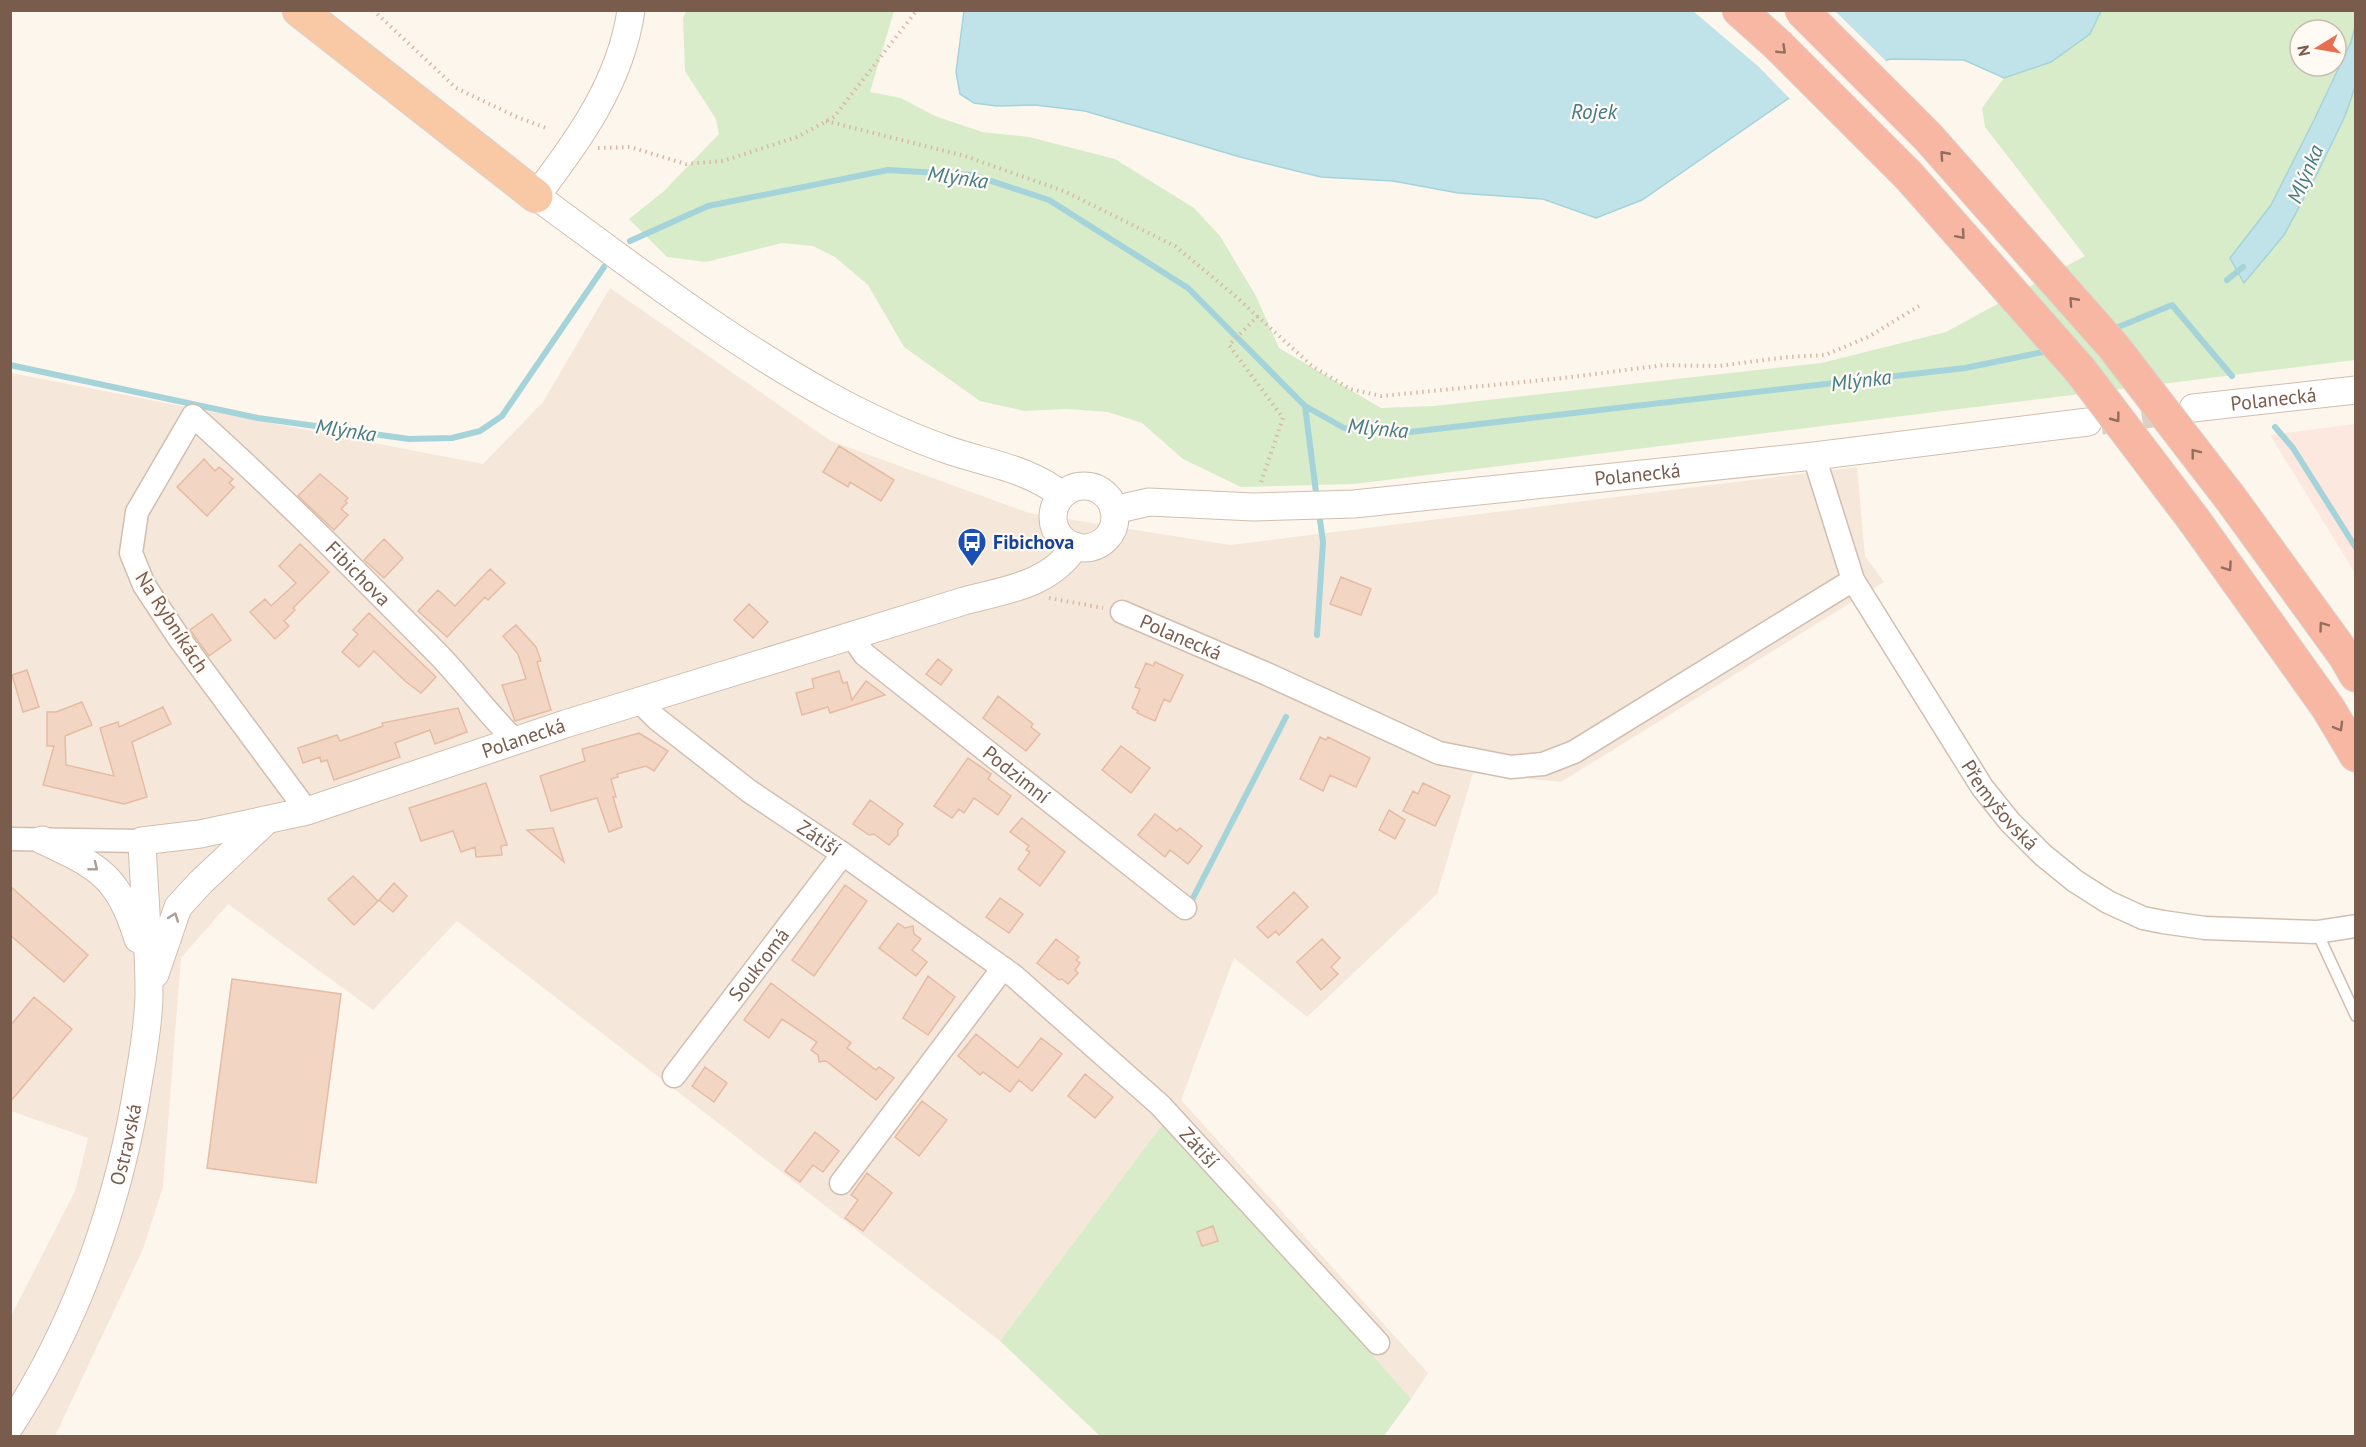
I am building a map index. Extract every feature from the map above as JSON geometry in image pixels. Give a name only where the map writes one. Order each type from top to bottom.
[{"type":"highway","points":[[299,10],[536,196]]},
{"type":"highway","points":[[311,10],[372,66]]},
{"type":"highway","points":[[1739,10],[1778,45],[1909,176],[2080,371],[2194,520],[2328,708],[2355,755]]},
{"type":"highway","points":[[1801,10],[1928,137],[2105,338],[2231,499],[2345,656],[2355,675]]},
{"type":"street","points":[[631,10],[622,48],[601,99],[576,143],[536,196],[668,292],[753,351],[801,380],[885,424],[946,449],[1032,477],[1061,495]]},
{"type":"street","name":"Polanecká","points":[[2193,408],[2355,390]]},
{"type":"street","name":"Fibichova","points":[[193,416],[237,456],[438,654],[501,728],[515,740]]},
{"type":"street","name":"Na Rybníkách","points":[[193,416],[137,512],[131,553],[144,585],[179,638],[308,811]]},
{"type":"street","name":"Polanecká","points":[[1114,510],[1149,502],[1253,507],[1354,504],[1814,456],[2088,423]]},
{"type":"street","name":"Přemyšovská","points":[[1814,456],[1853,580],[1982,787],[2026,840],[2075,882],[2123,910],[2163,922],[2205,928],[2317,932],[2355,927]]},
{"type":"street","points":[[1077,486],[1092,486],[1104,493],[1114,510],[1113,528],[1105,539],[1089,547],[1075,546],[1059,536],[1053,522],[1054,508],[1061,495],[1077,486]]},
{"type":"street","name":"Polanecká","points":[[10,839],[142,841],[200,834],[308,811],[515,740],[964,600],[1029,583],[1056,570],[1075,546]]},
{"type":"street","name":"Polanecká","points":[[1122,612],[1278,679],[1438,753],[1511,767],[1543,764],[1574,752],[1853,580]]},
{"type":"street","name":"Podzimní","points":[[852,636],[864,654],[1185,908]]},
{"type":"street","name":"Zátiší","points":[[640,702],[657,719],[748,791],[843,854],[1004,968],[1160,1105],[1378,1343]]},
{"type":"street","points":[[149,993],[178,907],[266,820]]},
{"type":"street","points":[[42,840],[85,860],[113,882],[130,912],[140,945],[149,993]]},
{"type":"street","name":"Ostravská","points":[[10,1426],[55,1346],[84,1282],[114,1195],[131,1125],[144,1047],[149,993],[142,841]]},
{"type":"street","name":"Soukromá","points":[[674,1076],[843,854]]},
{"type":"street","points":[[841,1183],[1004,968]]},
{"type":"lane","points":[[2317,932],[2355,1016]]},
{"type":"path","points":[[373,10],[456,88],[517,117],[549,129]]},
{"type":"path","points":[[576,143],[590,148],[630,147],[686,164],[723,161],[797,137],[834,117],[917,10]]},
{"type":"path","points":[[826,121],[965,156],[1066,192],[1175,246],[1258,316],[1312,366],[1350,389],[1381,396],[1564,378],[1664,365],[1718,366],[1825,355],[1868,337],[1919,306]]},
{"type":"path","points":[[1253,507],[1283,418],[1229,345],[1258,316]]},
{"type":"path","points":[[1050,599],[1122,612]]},
{"type":"shaded area","points":[[610,288],[831,441],[1029,513],[1230,545],[1857,467],[1865,556],[1884,582],[1561,782],[1473,773],[1437,894],[1307,1017],[1234,958],[1181,1100],[1428,1373],[1411,1399],[1166,1121],[1000,1341],[457,921],[373,1010],[228,904],[181,958],[163,1187],[143,1249],[55,1436],[11,1436],[10,1318],[75,1191],[88,1138],[11,1111],[11,373],[483,464],[543,402]]},
{"type":"shaded area","points":[[2356,424],[2355,573],[2270,435]]},
{"type":"green space","points":[[686,11],[894,11],[870,92],[901,98],[935,116],[982,132],[1029,137],[1115,159],[1194,208],[1220,236],[1256,296],[1279,348],[1381,408],[1434,406],[1821,363],[1946,332],[2085,256],[1985,127],[1982,108],[2004,78],[2051,62],[2090,34],[2101,11],[2355,11],[2355,26],[2348,47],[2348,18],[2288,18],[2288,78],[2334,78],[2271,205],[2230,258],[2284,235],[2345,116],[2355,87],[2355,360],[1354,484],[1241,487],[1183,459],[1142,423],[1108,412],[1067,409],[1025,411],[980,401],[904,347],[868,285],[835,257],[813,246],[782,243],[706,262],[667,257],[629,219],[663,192],[719,134],[716,119],[685,71],[683,18]]},
{"type":"green space","points":[[1166,1120],[1411,1399],[1384,1436],[1100,1436],[1000,1341]]},
{"type":"water","name":"Rojek","points":[[964,11],[2101,11],[2090,34],[2051,62],[2004,78],[1964,60],[1890,59],[1792,96],[1642,200],[1596,218],[1543,199],[1458,193],[1393,181],[1321,177],[1240,157],[1085,111],[1035,105],[997,106],[974,103],[960,94],[956,72]]},
{"type":"water","points":[[2355,26],[2355,87],[2345,116],[2284,235],[2244,283],[2230,258],[2271,205],[2334,78],[2348,78],[2348,48]]},
{"type":"pier","points":[[1693,11],[1835,11],[1888,63],[1791,100],[1759,67]]},
{"type":"building","points":[[839,446],[894,480],[881,501],[850,482],[848,487],[823,472]]},
{"type":"building","points":[[204,459],[215,471],[219,467],[233,479],[229,483],[234,487],[207,516],[177,487]]},
{"type":"building","points":[[320,474],[348,498],[345,501],[347,503],[341,509],[348,515],[334,530],[298,496]]},
{"type":"building","points":[[384,539],[403,558],[384,578],[364,560]]},
{"type":"building","points":[[300,544],[329,572],[293,608],[295,610],[284,621],[289,626],[275,639],[250,612],[265,599],[271,606],[296,583],[279,566]]},
{"type":"building","points":[[490,569],[505,583],[488,600],[485,597],[447,637],[418,611],[438,590],[455,606]]},
{"type":"building","points":[[1341,577],[1371,589],[1361,615],[1330,604]]},
{"type":"building","points":[[749,604],[768,622],[753,638],[734,620]]},
{"type":"building","points":[[369,613],[436,677],[421,693],[374,651],[359,667],[342,652],[358,634],[353,630]]},
{"type":"building","points":[[212,614],[231,640],[209,656],[190,630]]},
{"type":"building","points":[[516,625],[536,647],[541,661],[537,662],[551,710],[515,721],[502,685],[526,679],[518,654],[503,636]]},
{"type":"building","points":[[938,659],[952,670],[941,685],[926,674]]},
{"type":"building","points":[[1155,662],[1183,675],[1170,702],[1164,699],[1155,721],[1137,713],[1138,711],[1132,708],[1140,689],[1135,687],[1146,663],[1153,666]]},
{"type":"building","points":[[27,670],[39,707],[23,712],[12,675]]},
{"type":"building","points":[[839,671],[843,683],[847,682],[852,700],[866,681],[885,695],[830,713],[828,707],[802,715],[796,693],[814,688],[812,679]]},
{"type":"building","points":[[998,696],[1033,724],[1031,727],[1040,734],[1026,751],[983,718]]},
{"type":"building","points":[[82,702],[92,725],[65,736],[66,765],[114,776],[100,728],[118,722],[119,727],[163,707],[171,724],[132,742],[147,797],[124,804],[43,785],[54,746],[47,746],[47,712],[56,712]]},
{"type":"building","points":[[458,708],[467,732],[435,744],[430,730],[395,743],[400,757],[334,780],[327,760],[321,762],[320,757],[303,763],[298,748],[337,735],[340,741],[383,726],[382,723]]},
{"type":"building","points":[[639,733],[668,751],[654,771],[646,766],[617,774],[618,777],[611,779],[616,797],[613,797],[622,827],[609,832],[597,798],[551,811],[540,776],[585,761],[582,749]]},
{"type":"building","points":[[1320,737],[1326,740],[1328,737],[1370,758],[1356,787],[1330,775],[1323,791],[1300,779]]},
{"type":"building","points":[[1121,746],[1150,768],[1131,793],[1102,770]]},
{"type":"building","points":[[968,758],[991,774],[988,779],[1011,796],[998,815],[974,798],[964,813],[959,809],[952,818],[934,806]]},
{"type":"building","points":[[486,783],[507,845],[501,846],[502,855],[476,857],[475,847],[461,852],[453,831],[421,841],[409,808]]},
{"type":"building","points":[[1423,783],[1450,796],[1435,826],[1403,811],[1413,791],[1418,794]]},
{"type":"building","points":[[870,800],[903,824],[898,830],[898,835],[889,845],[874,834],[869,835],[853,824]]},
{"type":"building","points":[[1389,810],[1405,820],[1395,839],[1379,830]]},
{"type":"building","points":[[1155,814],[1177,831],[1180,828],[1202,846],[1188,864],[1170,850],[1165,857],[1138,835]]},
{"type":"building","points":[[1022,818],[1065,852],[1040,886],[1018,869],[1030,852],[1026,850],[1029,846],[1010,832]]},
{"type":"building","points":[[553,828],[564,862],[527,830]]},
{"type":"building","points":[[353,876],[378,901],[354,925],[328,899]]},
{"type":"building","points":[[394,883],[407,896],[393,912],[379,900]]},
{"type":"building","points":[[845,885],[867,901],[814,976],[792,960]]},
{"type":"building","points":[[10,886],[88,955],[64,982],[10,935]]},
{"type":"building","points":[[1294,892],[1308,907],[1279,935],[1276,931],[1268,938],[1257,927]]},
{"type":"building","points":[[1000,898],[1023,914],[1009,933],[986,917]]},
{"type":"building","points":[[898,923],[905,928],[913,926],[914,934],[921,939],[912,950],[927,962],[916,976],[879,948]]},
{"type":"building","points":[[1056,939],[1079,957],[1076,960],[1080,963],[1075,970],[1078,973],[1068,984],[1037,963]]},
{"type":"building","points":[[1322,939],[1340,958],[1331,967],[1338,974],[1321,990],[1297,962]]},
{"type":"building","points":[[928,976],[955,997],[928,1035],[903,1018]]},
{"type":"building","points":[[232,979],[341,994],[316,1183],[207,1168]]},
{"type":"building","points":[[771,983],[851,1043],[847,1048],[876,1070],[879,1067],[894,1078],[876,1100],[826,1061],[819,1062],[818,1055],[811,1050],[817,1042],[782,1019],[769,1038],[744,1020]]},
{"type":"building","points":[[34,997],[72,1029],[10,1102],[10,1026]]},
{"type":"building","points":[[976,1034],[1018,1068],[1041,1038],[1062,1054],[1032,1091],[1019,1080],[1010,1092],[983,1072],[980,1075],[958,1056]]},
{"type":"building","points":[[705,1067],[727,1083],[714,1102],[692,1086]]},
{"type":"building","points":[[1085,1074],[1113,1097],[1095,1118],[1068,1096]]},
{"type":"building","points":[[922,1101],[947,1120],[919,1156],[895,1137]]},
{"type":"building","points":[[815,1132],[839,1151],[823,1172],[813,1165],[800,1182],[785,1171]]},
{"type":"building","points":[[867,1173],[892,1193],[863,1231],[845,1218],[858,1200],[851,1195]]},
{"type":"building","points":[[1213,1226],[1218,1241],[1202,1246],[1197,1232]]},
{"type":"waterway","name":"Mlýnka","points":[[630,241],[708,206],[888,170],[973,175],[1049,200],[1188,288],[1305,406],[1344,428],[1410,432],[1965,368],[2048,351]]},
{"type":"waterway","name":"Mlýnka","points":[[10,365],[258,418],[409,439],[452,438],[480,431],[502,416],[604,267]]},
{"type":"waterway","name":"Mlýnka","points":[[2227,280],[2243,267]]},
{"type":"waterway","points":[[2111,330],[2172,305],[2232,376]]},
{"type":"waterway","points":[[1305,406],[1317,500]]},
{"type":"waterway","points":[[2275,427],[2293,448],[2356,548]]},
{"type":"waterway","points":[[1317,635],[1323,542],[1319,513]]},
{"type":"waterway","points":[[1192,900],[1286,717]]},
{"type":"tunnel","points":[[2101,421],[2182,410]]},
{"type":"place","name":"Fibichova","points":[[972,568]]}]
